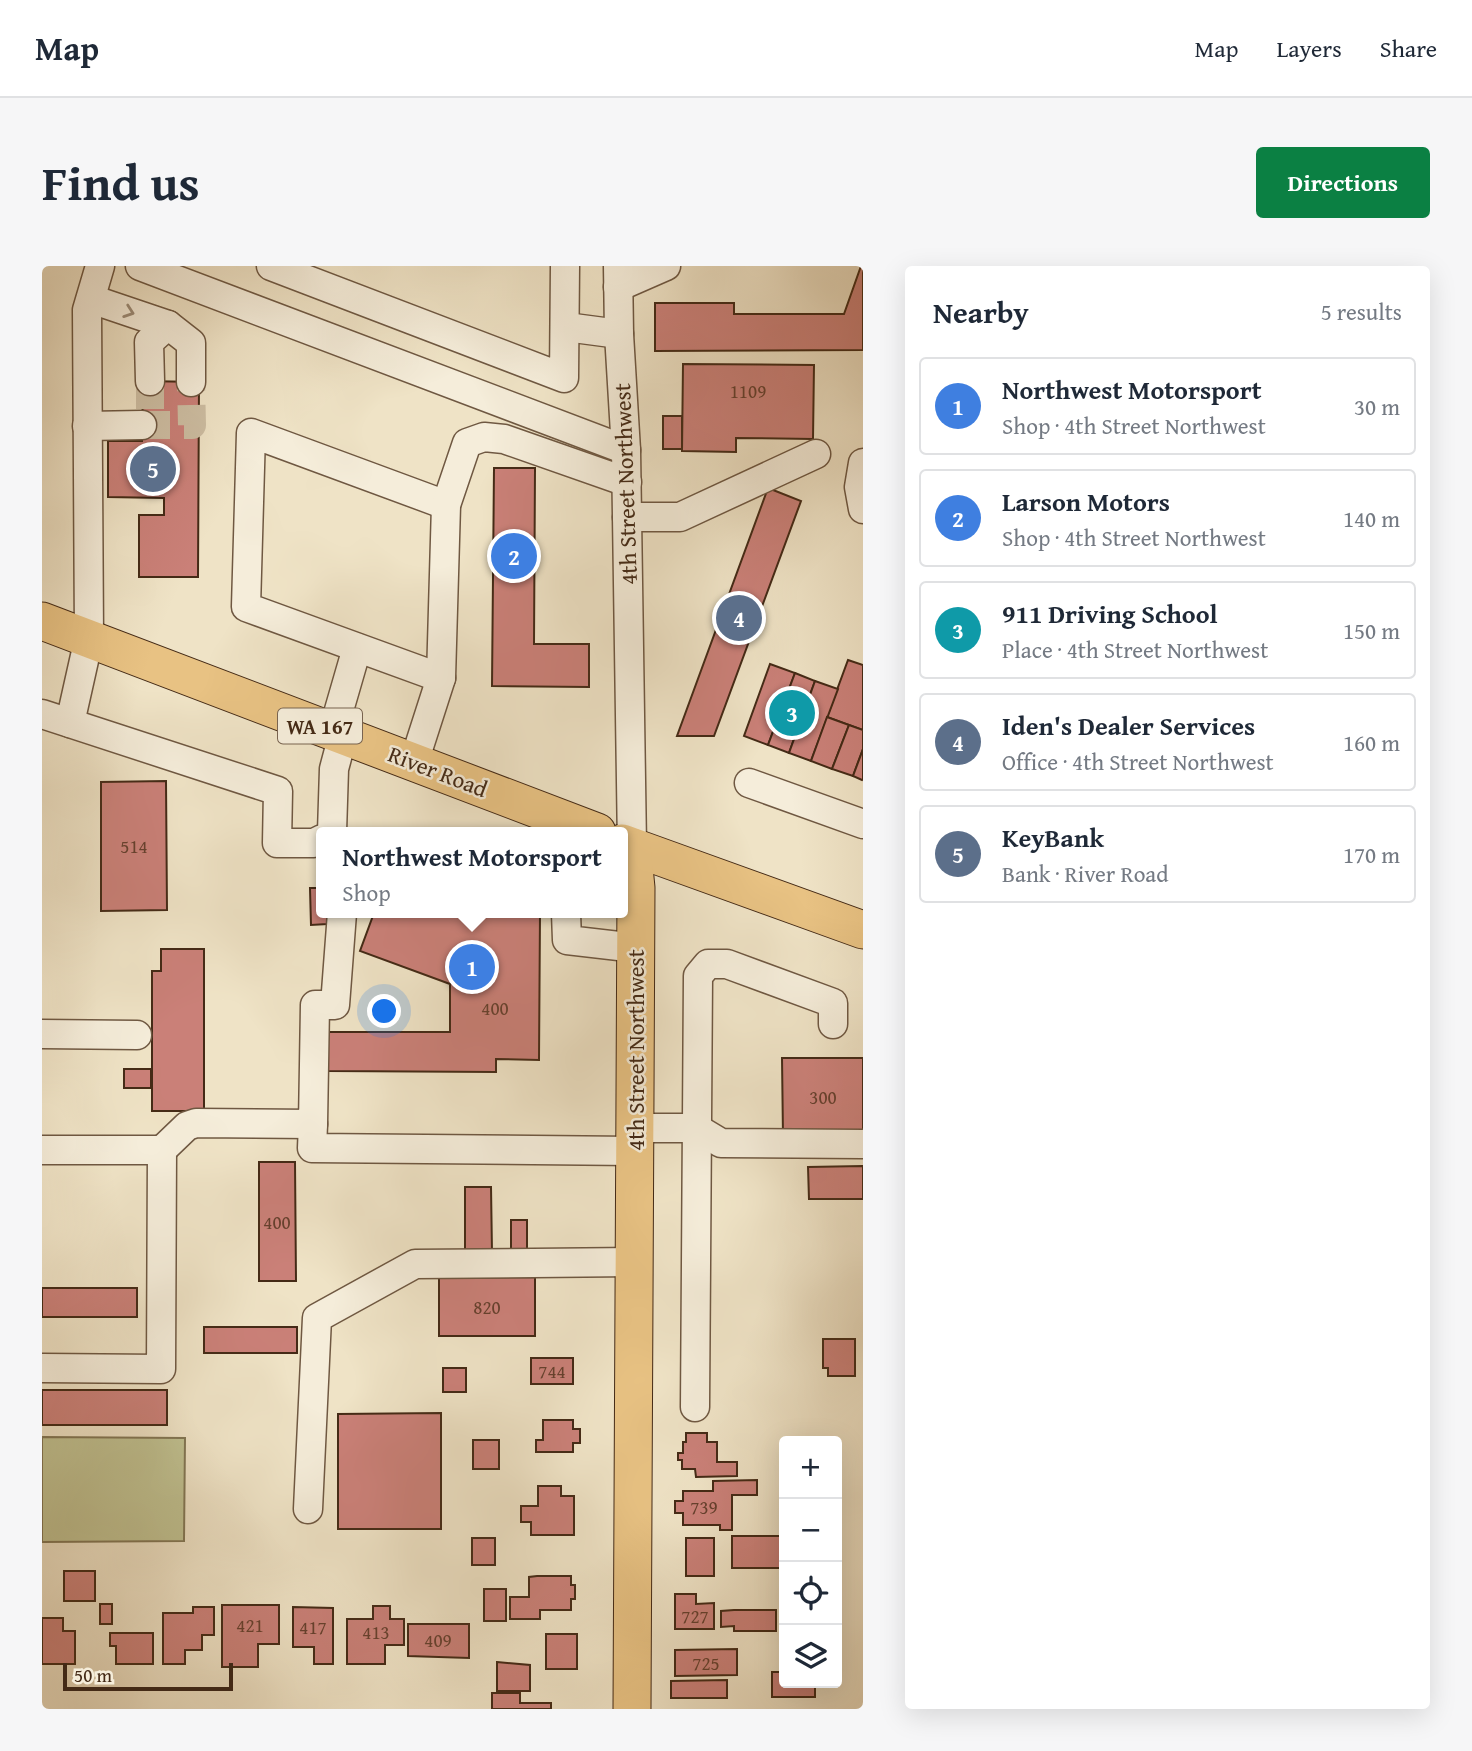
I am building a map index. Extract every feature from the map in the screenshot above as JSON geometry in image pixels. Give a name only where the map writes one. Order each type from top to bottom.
[{"type":"main road","name":"River Road","points":[[42,621],[584,827]]},
{"type":"main road","points":[[628,845],[863,930]]},
{"type":"main road","name":"4th Street Northwest","points":[[628,850],[636,888],[632,1709]]},
{"type":"street","points":[[70,723],[89,638],[87,310],[100,266]]},
{"type":"street","points":[[140,266],[626,450]]},
{"type":"street","points":[[271,266],[564,378],[565,266]]},
{"type":"street","points":[[618,277],[666,266]]},
{"type":"street","name":"4th Street Northwest","points":[[618,277],[627,482],[627,827]]},
{"type":"street","points":[[91,299],[168,325],[160,342],[169,382]]},
{"type":"street","points":[[566,327],[619,334]]},
{"type":"street","points":[[87,426],[142,425]]},
{"type":"street","points":[[441,678],[246,607],[251,433],[446,505]]},
{"type":"street","points":[[414,762],[441,678],[446,505],[467,443],[484,436],[504,439],[627,482]]},
{"type":"street","points":[[627,517],[680,517],[816,454]]},
{"type":"street","points":[[863,463],[859,487],[863,509]]},
{"type":"street","points":[[332,827],[338,733],[357,648]]},
{"type":"street","points":[[42,714],[278,791],[277,843],[316,842]]},
{"type":"street","points":[[749,783],[863,824]]},
{"type":"street","points":[[342,918],[335,1006],[315,1005],[312,1148],[635,1139],[696,1128],[721,1143],[863,1144]]},
{"type":"street","points":[[566,918],[567,940],[636,948]]},
{"type":"street","points":[[695,1407],[698,976],[704,967],[714,963],[727,964],[833,1003],[833,1024]]},
{"type":"street","points":[[42,1034],[138,1035]]},
{"type":"street","points":[[42,1150],[162,1150],[187,1126],[197,1123],[313,1124]]},
{"type":"street","points":[[42,1368],[161,1369],[162,1150]]},
{"type":"street","points":[[308,1509],[317,1318],[415,1264],[635,1262]]},
{"type":"green space","points":[[42,1437],[185,1438],[184,1541],[42,1542]]},
{"type":"building","points":[[861,266],[863,350],[655,351],[655,303],[734,303],[734,314],[844,314]]},
{"type":"building","points":[[683,364],[814,365],[813,439],[736,438],[736,452],[682,451]]},
{"type":"building","points":[[143,381],[199,382],[198,577],[139,577],[139,515],[164,515],[164,498],[108,497],[108,441],[142,441]]},
{"type":"building","points":[[663,416],[682,416],[682,449],[663,449]]},
{"type":"building","points":[[494,468],[535,468],[534,644],[589,644],[589,687],[492,686]]},
{"type":"building","points":[[768,488],[801,501],[714,736],[677,736]]},
{"type":"building","points":[[848,660],[863,665],[863,730],[827,717]]},
{"type":"building","points":[[770,664],[795,673],[768,745],[744,736]]},
{"type":"building","points":[[795,673],[815,681],[789,753],[768,745]]},
{"type":"building","points":[[815,681],[838,689],[811,761],[789,753]]},
{"type":"building","points":[[827,717],[849,725],[832,769],[811,761]]},
{"type":"building","points":[[849,725],[863,730],[863,749],[853,776],[832,769]]},
{"type":"building","points":[[863,749],[863,779],[862,780],[853,776]]},
{"type":"building","points":[[166,781],[167,910],[101,911],[101,782]]},
{"type":"building","points":[[310,888],[316,888],[316,918],[327,918],[327,924],[311,925]]},
{"type":"building","points":[[372,918],[540,918],[539,1060],[496,1059],[496,1072],[328,1071],[328,1032],[450,1032],[450,984],[360,951]]},
{"type":"building","points":[[161,949],[204,949],[204,1111],[152,1111],[152,971],[161,971]]},
{"type":"building","points":[[782,1058],[863,1058],[863,1135],[783,1136]]},
{"type":"building","points":[[124,1069],[151,1069],[151,1088],[124,1088]]},
{"type":"building","points":[[259,1162],[295,1162],[296,1281],[259,1281]]},
{"type":"building","points":[[863,1166],[863,1199],[809,1199],[808,1167]]},
{"type":"building","points":[[465,1187],[491,1187],[492,1252],[465,1252]]},
{"type":"building","points":[[511,1220],[527,1220],[527,1249],[511,1249]]},
{"type":"building","points":[[535,1277],[535,1336],[439,1336],[439,1278]]},
{"type":"building","points":[[42,1288],[137,1288],[137,1317],[42,1317]]},
{"type":"building","points":[[204,1327],[297,1327],[297,1353],[204,1353]]},
{"type":"building","points":[[823,1339],[855,1339],[855,1376],[828,1376],[828,1368],[823,1368]]},
{"type":"building","points":[[531,1358],[573,1358],[573,1384],[531,1384]]},
{"type":"building","points":[[443,1368],[466,1368],[466,1392],[443,1392]]},
{"type":"building","points":[[42,1390],[167,1390],[167,1425],[42,1425]]},
{"type":"building","points":[[441,1413],[441,1529],[338,1529],[338,1414]]},
{"type":"building","points":[[543,1420],[573,1420],[573,1429],[580,1429],[580,1443],[573,1443],[573,1452],[536,1452],[536,1440],[543,1440]]},
{"type":"building","points":[[686,1433],[707,1433],[707,1442],[717,1442],[717,1462],[737,1462],[737,1476],[696,1477],[695,1469],[682,1469],[682,1460],[678,1460],[678,1453],[683,1453]]},
{"type":"building","points":[[473,1440],[499,1440],[499,1469],[473,1469]]},
{"type":"building","points":[[757,1480],[757,1495],[732,1495],[732,1530],[720,1530],[720,1525],[683,1525],[683,1513],[675,1513],[675,1501],[683,1501],[683,1491],[713,1491],[713,1481]]},
{"type":"building","points":[[538,1486],[561,1486],[561,1496],[574,1496],[574,1535],[531,1535],[531,1522],[521,1522],[521,1506],[538,1506]]},
{"type":"building","points":[[732,1536],[779,1536],[779,1568],[732,1568]]},
{"type":"building","points":[[472,1538],[495,1538],[495,1565],[472,1565]]},
{"type":"building","points":[[686,1538],[714,1538],[714,1576],[686,1576]]},
{"type":"building","points":[[64,1571],[95,1571],[95,1601],[64,1601]]},
{"type":"building","points":[[571,1576],[571,1585],[575,1585],[575,1599],[571,1599],[571,1610],[540,1610],[540,1619],[510,1619],[510,1597],[529,1597],[529,1577]]},
{"type":"building","points":[[484,1589],[506,1589],[506,1621],[484,1621]]},
{"type":"building","points":[[675,1594],[696,1594],[696,1604],[714,1603],[714,1629],[675,1629]]},
{"type":"building","points":[[100,1604],[112,1604],[112,1624],[100,1624]]},
{"type":"building","points":[[222,1605],[279,1605],[279,1644],[258,1644],[258,1667],[222,1667]]},
{"type":"building","points":[[373,1606],[390,1606],[390,1619],[404,1619],[404,1645],[385,1645],[385,1664],[347,1664],[347,1619],[373,1619]]},
{"type":"building","points":[[193,1607],[214,1607],[214,1635],[202,1635],[202,1650],[185,1650],[185,1664],[163,1664],[163,1613],[193,1613]]},
{"type":"building","points":[[293,1607],[333,1608],[333,1664],[314,1664],[314,1647],[293,1647]]},
{"type":"building","points":[[776,1610],[776,1631],[734,1631],[734,1626],[721,1627],[721,1611]]},
{"type":"building","points":[[42,1618],[63,1618],[63,1631],[75,1631],[75,1664],[42,1664]]},
{"type":"building","points":[[408,1624],[469,1624],[469,1658],[408,1656]]},
{"type":"building","points":[[110,1633],[153,1633],[153,1664],[116,1664],[116,1646],[110,1646]]},
{"type":"building","points":[[546,1634],[577,1634],[577,1669],[546,1669]]},
{"type":"building","points":[[737,1649],[737,1675],[675,1676],[675,1650]]},
{"type":"building","points":[[497,1662],[530,1665],[530,1691],[497,1691]]},
{"type":"building","points":[[772,1672],[779,1672],[779,1688],[815,1688],[815,1697],[772,1697]]},
{"type":"building","points":[[727,1680],[727,1698],[671,1698],[671,1681]]},
{"type":"building","points":[[492,1693],[520,1693],[520,1703],[551,1703],[551,1709],[492,1709]]},
{"type":"tunnel","points":[[150,381],[150,425]]},
{"type":"tunnel","points":[[142,425],[192,425],[191,382]]},
{"type":"place","name":"KeyBank","points":[[153,469]]},
{"type":"place","name":"Larson Motors","points":[[514,556]]},
{"type":"place","name":"Iden's Dealer Services","points":[[739,618]]},
{"type":"place","name":"911 Driving School","points":[[792,713]]},
{"type":"place","name":"Northwest Motorsport","points":[[472,967]]}]
